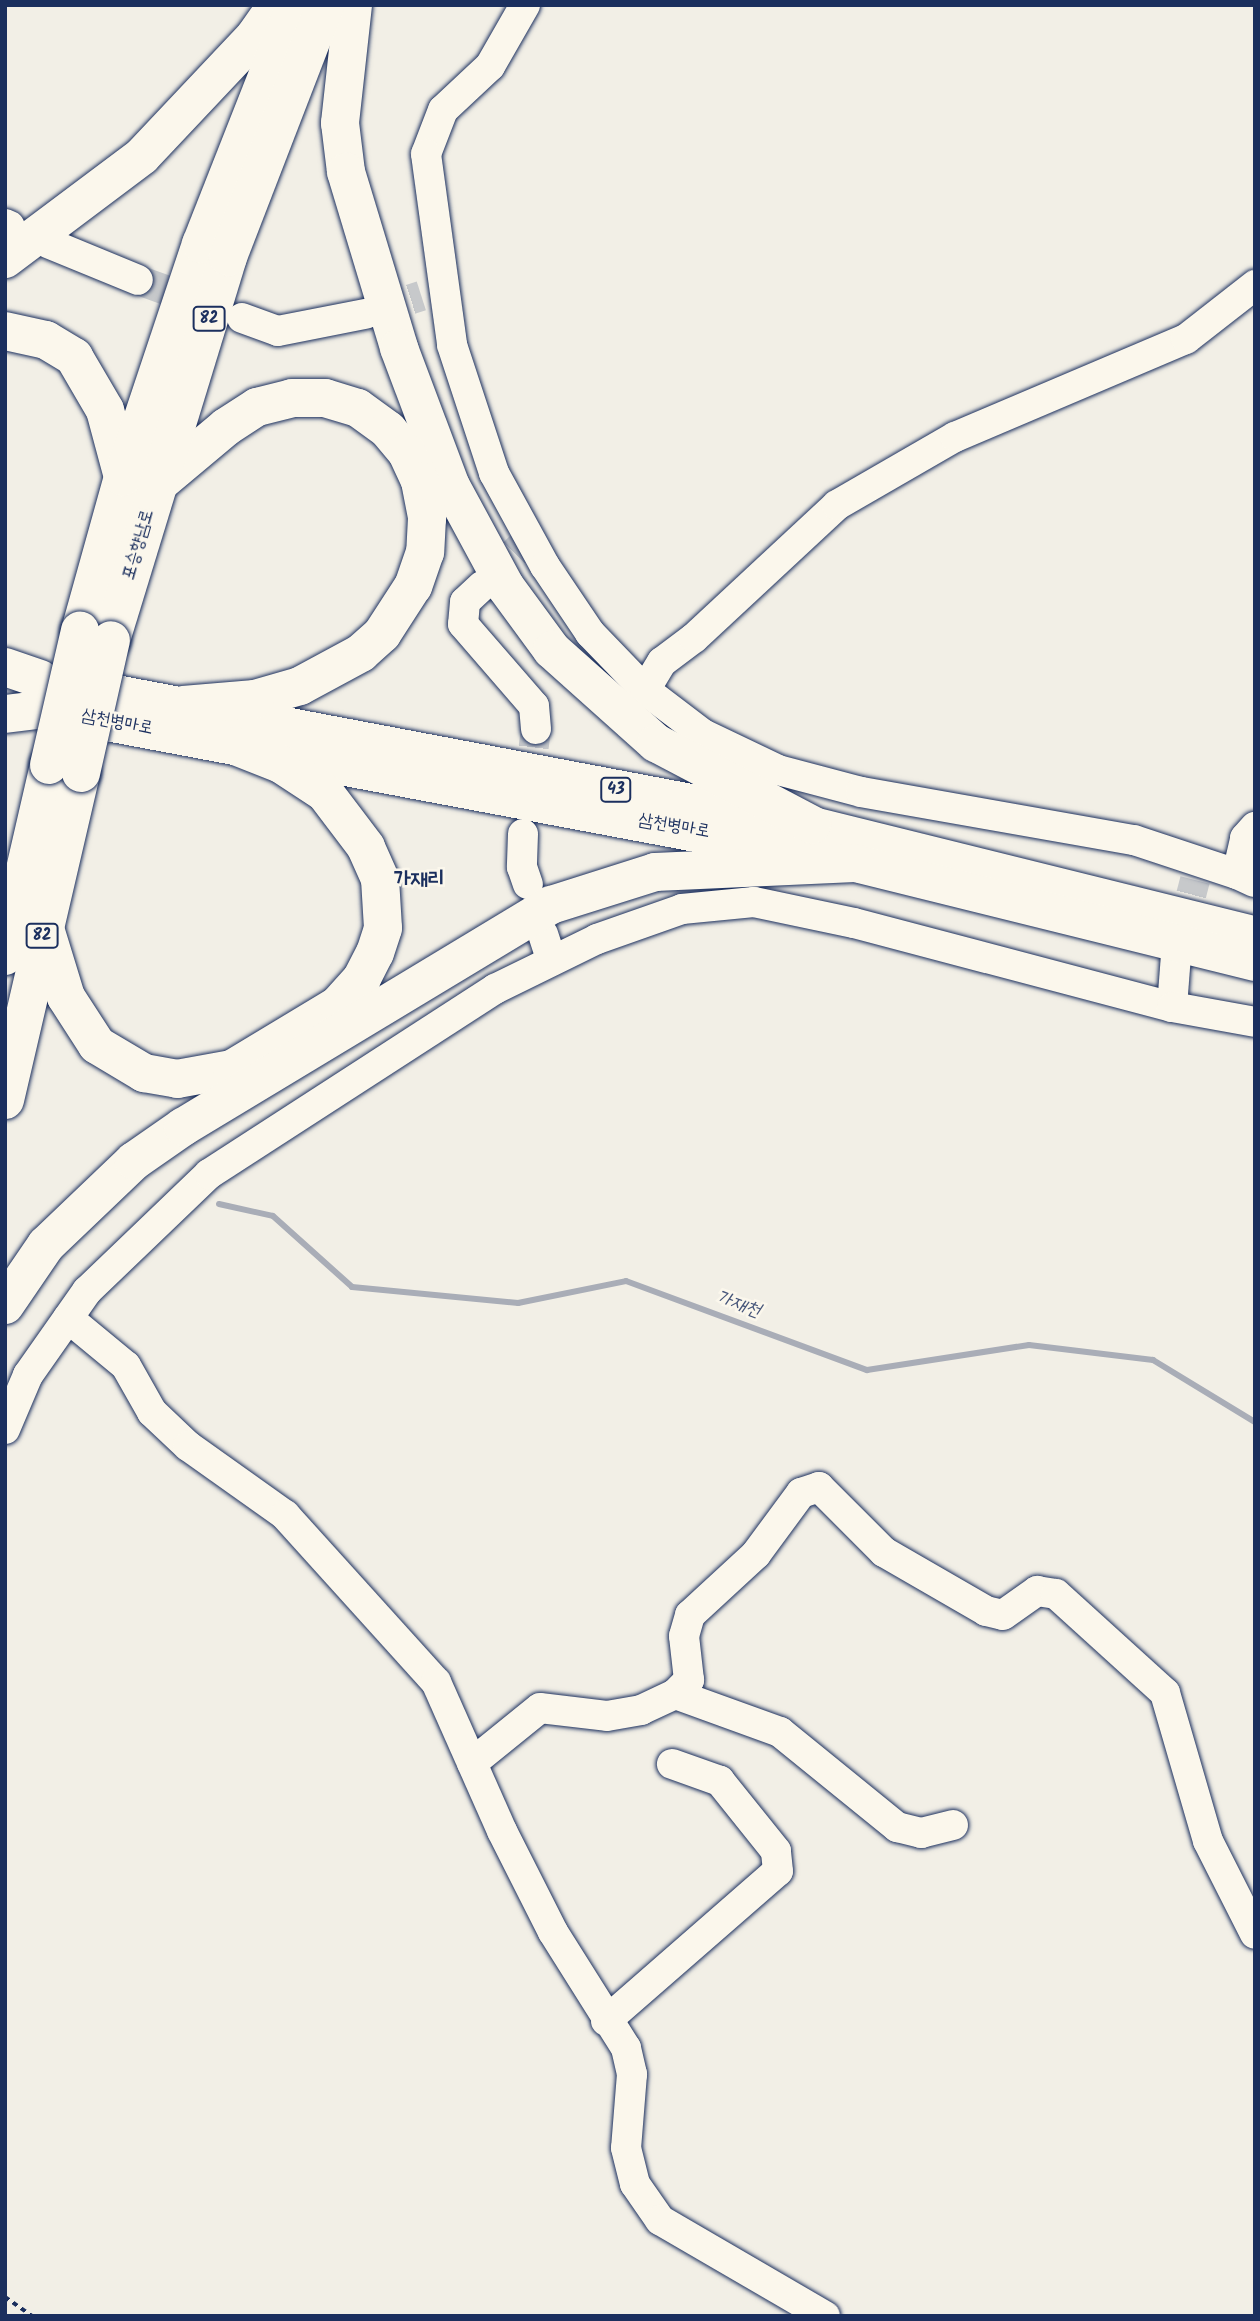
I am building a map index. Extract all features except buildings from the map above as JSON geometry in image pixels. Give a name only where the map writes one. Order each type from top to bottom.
[{"type":"highway","points":[[7,236],[142,156],[255,36],[277,5]]},
{"type":"highway","name":"포승향남로","points":[[5,1100],[21,924],[65,769],[96,636],[140,481],[201,244],[295,5]]},
{"type":"highway","name":"포승향남로","points":[[140,481],[325,5]]},
{"type":"highway","points":[[353,5],[341,123],[346,172],[400,348],[451,486],[505,586],[552,650],[656,743],[812,825]]},
{"type":"highway","points":[[5,331],[46,340],[74,357],[105,410],[140,481],[257,407],[292,398],[325,398],[358,408],[388,430],[407,453],[420,481],[427,518],[425,552],[413,586],[382,634],[361,653],[300,687],[255,699],[183,705]]},
{"type":"highway","points":[[5,667],[30,687],[5,714]]},
{"type":"highway","points":[[21,924],[97,1045],[144,1073],[177,1079],[232,1069],[338,1005],[362,978],[375,953],[383,928],[380,879],[366,847],[325,793],[281,764],[235,746]]},
{"type":"highway","points":[[5,1306],[46,1245],[134,1161],[419,982],[551,905],[655,872],[855,863]]},
{"type":"highway","name":"포승향남로","points":[[5,956],[21,924]]},
{"type":"main road","name":"삼천병마로","points":[[5,701],[30,687],[183,705],[812,825],[1255,935]]},
{"type":"main road","name":"삼천병마로","points":[[30,687],[235,746],[855,863],[1255,962]]},
{"type":"street","points":[[525,5],[490,65],[443,110],[426,154],[433,292],[494,473],[526,542],[590,633],[645,690],[703,734],[778,770],[861,792],[1134,840],[1196,870],[1246,878],[1245,838],[1255,827]]},
{"type":"street","points":[[48,243],[138,280]]},
{"type":"street","points":[[645,690],[662,662],[694,638],[836,505],[955,437],[1186,339],[1255,285]]},
{"type":"street","points":[[242,318],[278,331],[365,314]]},
{"type":"street","points":[[482,586],[466,602],[463,624],[534,706],[536,729]]},
{"type":"street","points":[[523,834],[522,867],[528,884]]},
{"type":"street","points":[[5,1429],[28,1376],[87,1291],[209,1174],[495,989],[548,947],[597,939],[682,909],[754,902],[854,923],[1172,1007],[1255,1022]]},
{"type":"street","points":[[1172,1007],[1176,956]]},
{"type":"street","points":[[68,1318],[126,1366],[152,1412],[188,1446],[285,1515],[436,1682],[553,1932],[625,2048],[632,2074],[626,2148],[635,2184],[660,2220],[825,2316]]},
{"type":"street","points":[[472,1763],[540,1708],[607,1716],[641,1710],[675,1695],[689,1680],[684,1636],[690,1615],[756,1554],[801,1493],[819,1488],[884,1552],[986,1611],[1003,1615],[1037,1591],[1056,1594],[1165,1693],[1208,1841],[1255,1934]]},
{"type":"street","points":[[675,1695],[780,1732],[897,1827],[921,1833],[953,1825]]},
{"type":"street","points":[[606,2021],[778,1871],[776,1851],[720,1781],[672,1764]]},
{"type":"path","points":[[5,2297],[32,2316]]},
{"type":"waterway","name":"가재천","points":[[219,1204],[273,1216],[352,1287],[518,1303],[626,1281],[867,1370],[1029,1345],[1153,1360],[1255,1422]]},
{"type":"tunnel","points":[[138,280],[202,303]]},
{"type":"tunnel","points":[[368,313],[421,296]]},
{"type":"tunnel","points":[[483,585],[522,545]]},
{"type":"tunnel","points":[[528,792],[536,729]]},
{"type":"tunnel","points":[[1180,938],[1195,880]]},
{"type":"district","name":"가재리","points":[[419,880]]}]
